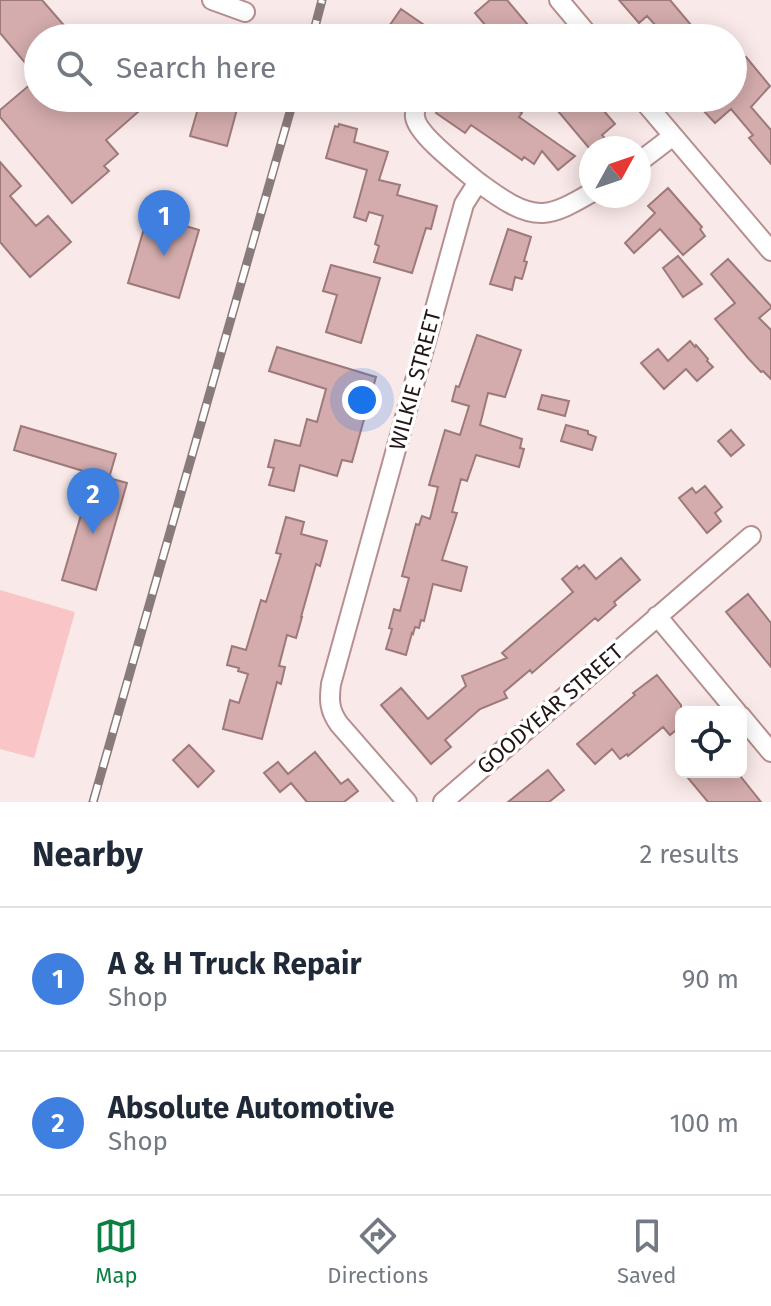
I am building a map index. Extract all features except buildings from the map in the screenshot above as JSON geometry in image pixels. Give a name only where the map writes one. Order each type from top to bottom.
[{"type":"street","points":[[212,0],[245,12]]},
{"type":"street","points":[[559,0],[579,24]]},
{"type":"street","points":[[415,112],[414,119],[445,155],[478,182],[515,205],[545,213],[579,199]]},
{"type":"street","points":[[653,112],[771,251]]},
{"type":"street","points":[[651,153],[673,136]]},
{"type":"street","name":"WILKIE STREET","points":[[407,802],[333,716],[329,703],[331,684],[464,204],[478,182]]},
{"type":"street","name":"GOODYEAR STREET","points":[[443,802],[751,536]]},
{"type":"street","points":[[657,616],[732,706]]},
{"type":"street","points":[[747,724],[771,752]]},
{"type":"shaded area","points":[[0,590],[75,612],[34,758],[0,749]]},
{"type":"railway","points":[[316,24],[322,0]]},
{"type":"railway","points":[[93,802],[290,112]]},
{"type":"place","name":"A & H Truck Repair","points":[[164,256]]},
{"type":"place","name":"Absolute Automotive","points":[[93,534]]}]
